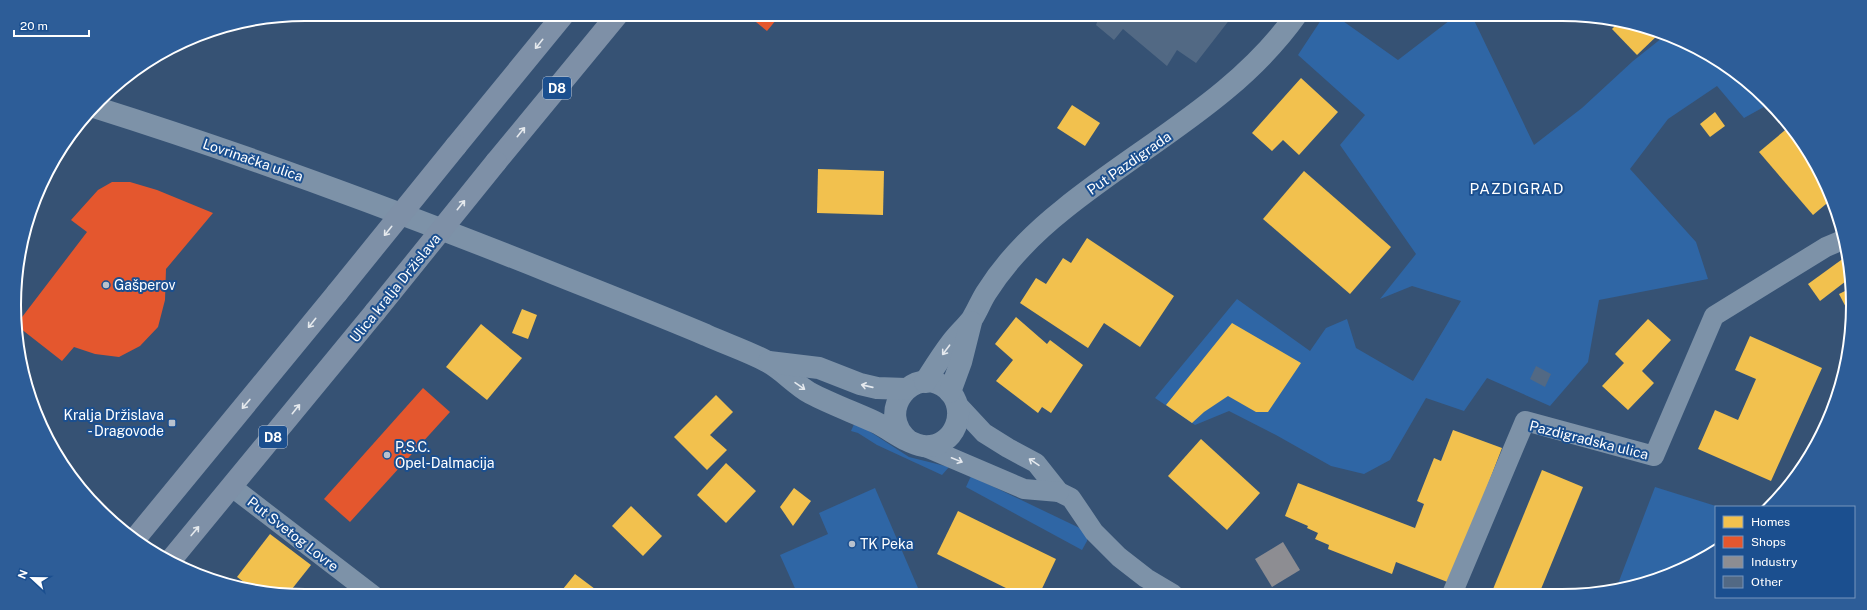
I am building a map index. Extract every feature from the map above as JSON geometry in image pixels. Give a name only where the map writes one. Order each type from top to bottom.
[{"type":"highway","points":[[138,535],[558,21]]},
{"type":"highway","name":"Ulica kralja Držislava","points":[[173,557],[376,312],[496,162],[612,21]]},
{"type":"street","name":"Put Pazdigrada","points":[[916,386],[971,320],[987,292],[999,275],[1039,231],[1070,204],[1213,101],[1247,72],[1269,50],[1292,21]]},
{"type":"street","name":"Lovrinačka ulica","points":[[100,109],[226,150],[347,192],[640,308],[769,362]]},
{"type":"street","name":"Pazdigradska ulica","points":[[1454,589],[1525,421],[1654,456],[1714,316],[1826,247],[1839,241]]},
{"type":"street","name":"Put Pazdigrada","points":[[953,398],[971,320]]},
{"type":"street","points":[[769,362],[819,368],[860,384],[877,388],[938,384],[953,398],[984,433],[1036,463],[1059,492],[1071,498],[1094,532],[1119,557],[1146,578],[1165,589]]},
{"type":"street","points":[[769,362],[809,392],[850,410],[915,443],[1024,489],[1041,492],[1059,492]]},
{"type":"street","points":[[916,386],[898,400],[895,414],[897,426],[915,443],[927,446],[940,443],[950,436],[957,424],[953,398]]},
{"type":"street","name":"Put Svetog Lovre","points":[[232,486],[365,589]]},
{"type":"shaded area","points":[[1320,21],[1343,21],[1398,60],[1449,21],[1474,21],[1534,145],[1582,108],[1633,61],[1661,39],[1688,50],[1720,69],[1749,91],[1765,106],[1744,118],[1717,86],[1668,119],[1630,169],[1696,242],[1708,279],[1599,300],[1588,362],[1550,406],[1487,378],[1464,411],[1426,398],[1390,460],[1364,474],[1331,466],[1229,411],[1195,425],[1155,398],[1237,299],[1310,351],[1326,328],[1347,319],[1356,348],[1413,381],[1461,301],[1412,286],[1380,299],[1416,254],[1340,145],[1365,115],[1298,55]]},
{"type":"shaded area","points":[[855,422],[909,457],[949,467],[942,475],[877,445],[858,433],[851,431]]},
{"type":"shaded area","points":[[971,476],[1088,532],[1087,541],[1082,550],[966,487]]},
{"type":"shaded area","points":[[1655,487],[1716,506],[1715,544],[1688,560],[1671,567],[1653,574],[1618,584]]},
{"type":"shaded area","name":"TK Peka","points":[[875,488],[918,589],[795,589],[780,555],[828,534],[819,513]]},
{"type":"building: Homes","points":[[1617,26],[1656,37],[1637,55],[1612,29]]},
{"type":"building: Homes","points":[[1301,78],[1338,112],[1299,155],[1283,140],[1272,151],[1252,133]]},
{"type":"building: Homes","points":[[1072,105],[1100,123],[1085,146],[1057,128]]},
{"type":"building: Homes","points":[[1715,112],[1725,126],[1710,137],[1700,124]]},
{"type":"building: Homes","points":[[1785,130],[1808,163],[1817,179],[1827,203],[1813,215],[1759,152]]},
{"type":"building: Homes","points":[[818,169],[884,171],[883,215],[817,213]]},
{"type":"building: Homes","points":[[1304,171],[1391,247],[1350,294],[1263,219]]},
{"type":"building: Homes","points":[[1087,238],[1174,296],[1140,347],[1104,323],[1088,348],[1020,303],[1036,278],[1046,284],[1063,258],[1071,263]]},
{"type":"building: Homes","points":[[1842,259],[1845,282],[1820,301],[1808,284]]},
{"type":"building: Homes","points":[[1845,291],[1846,307],[1839,294]]},
{"type":"building: Homes","points":[[522,309],[537,315],[528,339],[512,333]]},
{"type":"building: Homes","points":[[1016,317],[1047,344],[1050,340],[1083,365],[1051,413],[1042,407],[1038,413],[996,381],[1013,360],[995,344]]},
{"type":"building: Homes","points":[[1648,319],[1671,340],[1642,371],[1654,383],[1628,410],[1602,386],[1624,363],[1615,354]]},
{"type":"building: Homes","points":[[1232,323],[1301,363],[1268,412],[1256,412],[1228,396],[1204,412],[1192,423],[1166,405]]},
{"type":"building: Homes","points":[[481,324],[522,358],[487,400],[446,367]]},
{"type":"building: Homes","points":[[1750,336],[1822,368],[1771,481],[1698,449],[1715,410],[1738,420],[1756,379],[1735,370]]},
{"type":"building: Homes","points":[[716,395],[733,412],[710,435],[727,450],[707,470],[674,437]]},
{"type":"building: Homes","points":[[1453,430],[1502,448],[1450,583],[1396,562],[1392,574],[1328,549],[1329,545],[1315,539],[1318,533],[1307,528],[1308,526],[1285,516],[1298,483],[1415,528],[1424,504],[1417,501],[1434,458],[1441,461]]},
{"type":"building: Homes","points":[[1201,439],[1260,493],[1227,530],[1168,476]]},
{"type":"building: Homes","points":[[726,463],[756,491],[726,523],[697,495]]},
{"type":"building: Homes","points":[[1542,470],[1583,487],[1541,589],[1493,589]]},
{"type":"building: Homes","points":[[794,488],[811,501],[793,526],[780,507]]},
{"type":"building: Homes","points":[[631,506],[662,536],[643,556],[612,526]]},
{"type":"building: Homes","points":[[958,511],[1056,559],[1042,589],[1008,589],[937,554]]},
{"type":"building: Homes","points":[[270,534],[311,565],[292,588],[250,584],[245,583],[237,577]]},
{"type":"building: Homes","points":[[575,574],[595,589],[563,589]]},
{"type":"building: Shops","points":[[755,21],[775,21],[767,31]]},
{"type":"building: Shops","name":"Gašperov","points":[[112,182],[130,182],[157,190],[213,213],[166,269],[165,300],[158,327],[140,346],[119,357],[95,354],[74,347],[62,361],[22,330],[22,318],[87,232],[71,220],[98,190]]},
{"type":"building: Shops","name":"P.S.C. Opel-Dalmacija","points":[[423,388],[450,412],[350,522],[324,499]]},
{"type":"building: Industry","points":[[1283,542],[1300,570],[1272,587],[1255,559]]},
{"type":"building: Other","points":[[1097,21],[1229,21],[1196,63],[1177,50],[1167,66],[1123,29],[1114,40],[1096,25]]},
{"type":"building: Other","points":[[1536,366],[1551,374],[1545,387],[1530,379]]},
{"type":"place","name":"Gašperov","points":[[106,285]]},
{"type":"place","name":"Kralja Držislava - Dragovode","points":[[172,423]]},
{"type":"place","name":"P.S.C. Opel-Dalmacija","points":[[387,455]]},
{"type":"place","name":"TK Peka","points":[[852,544]]},
{"type":"district","name":"PAZDIGRAD","points":[[1517,189]]}]
